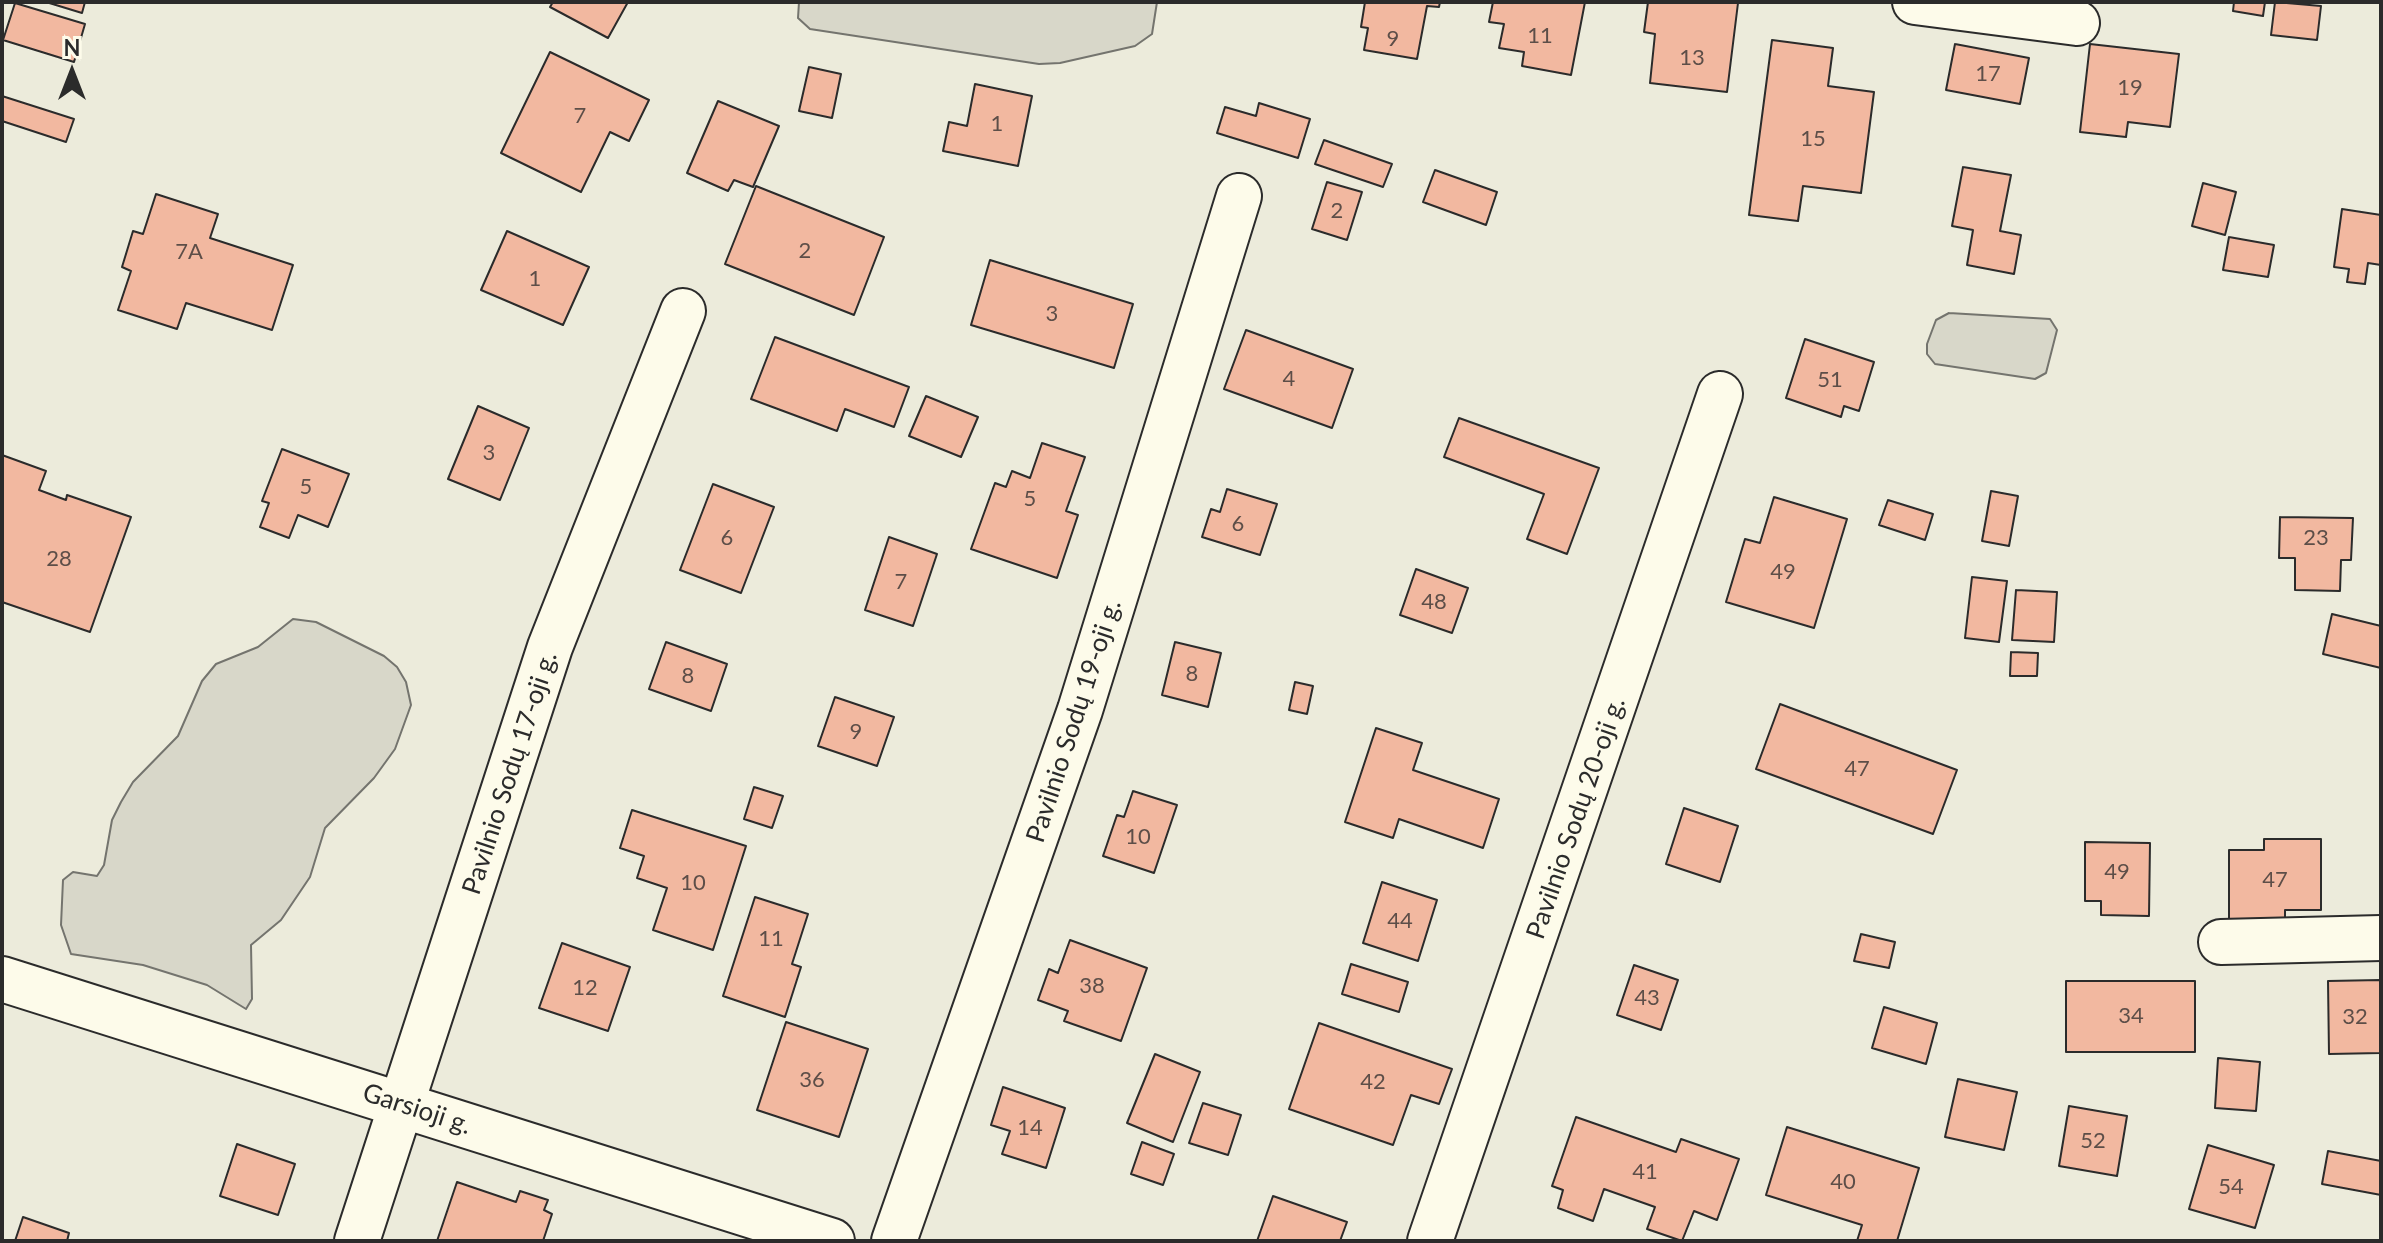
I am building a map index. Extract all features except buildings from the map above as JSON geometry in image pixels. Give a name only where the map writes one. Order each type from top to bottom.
[{"type":"street","points":[[1915,2],[2077,23]]},
{"type":"street","name":"Pavilnio Sodų 19-oji g.","points":[[894,1241],[1080,710],[1239,196]]},
{"type":"street","name":"Pavilnio Sodų 17-oji g.","points":[[357,1241],[550,647],[683,311]]},
{"type":"street","name":"Pavilnio Sodų 20-oji g.","points":[[1430,1241],[1720,394]]},
{"type":"street","points":[[2221,942],[2381,938]]},
{"type":"street","name":"Garsioji g.","points":[[2,979],[832,1241]]},
{"type":"shaded area","points":[[2,2],[2381,2],[2381,1241],[2,1241]]},
{"type":"shaded area","points":[[799,2],[1157,2],[1152,34],[1135,46],[1060,63],[1039,64],[810,29],[798,18]]},
{"type":"shaded area","points":[[1949,313],[2050,319],[2057,330],[2046,373],[2035,379],[1935,364],[1927,354],[1927,344],[1936,320]]},
{"type":"shaded area","points":[[293,619],[316,622],[384,656],[397,667],[406,682],[411,705],[395,749],[374,778],[325,828],[310,877],[281,920],[251,945],[252,999],[246,1009],[207,985],[143,965],[71,954],[61,925],[63,880],[73,872],[97,876],[104,865],[112,820],[121,802],[133,782],[178,736],[202,681],[216,664],[258,647]]}]
